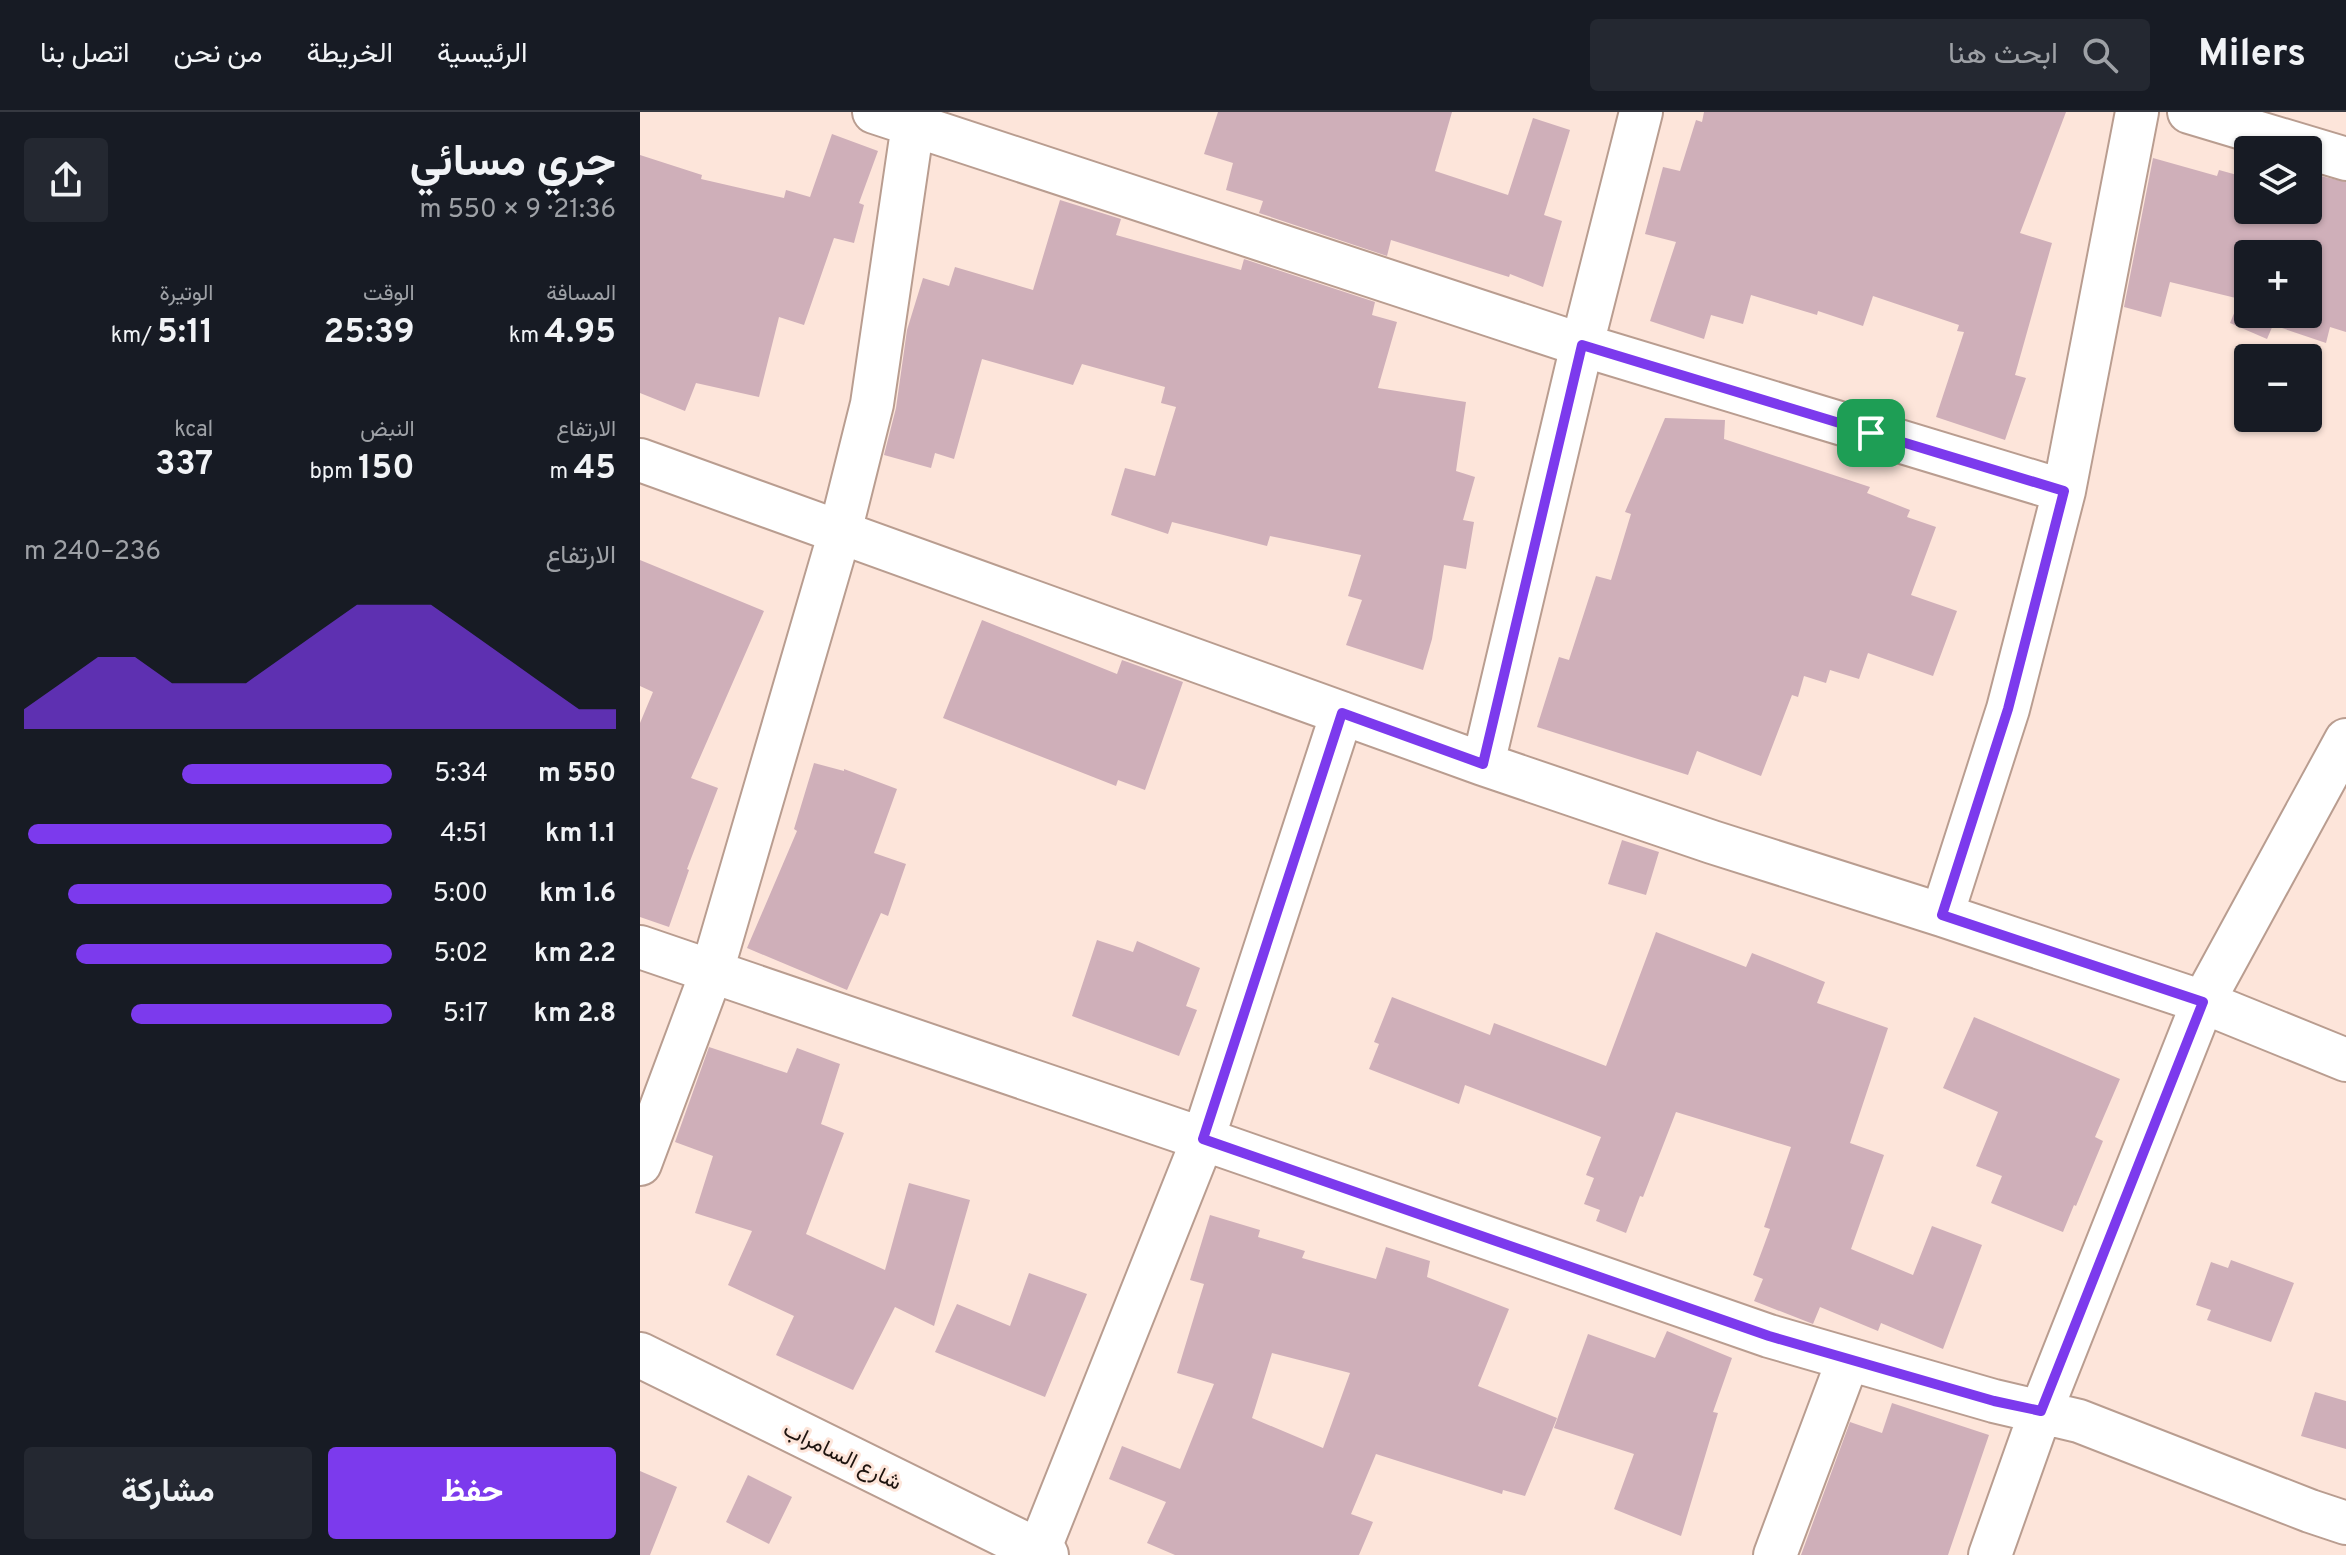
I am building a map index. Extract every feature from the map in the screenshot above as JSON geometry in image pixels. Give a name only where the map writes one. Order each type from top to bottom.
[{"type":"street","points":[[1483,764],[1582,345],[1641,112]]},
{"type":"street","points":[[1942,915],[2008,709],[2064,491],[2137,112]]},
{"type":"street","points":[[2189,112],[2346,159]]},
{"type":"street","points":[[640,1164],[712,971],[840,532],[872,404],[901,116],[1582,345],[2064,491]]},
{"type":"street","points":[[640,460],[1483,764],[2203,1002],[2346,1060]]},
{"type":"street","points":[[1041,1554],[1203,1139],[1342,713]]},
{"type":"street","points":[[1990,1555],[2041,1411],[2203,1002],[2346,740]]},
{"type":"street","points":[[640,947],[1769,1336],[1994,1401],[2079,1421],[2346,1523]]},
{"type":"street","name":"شارع السامراب","points":[[640,1355],[1041,1554]]},
{"type":"street","points":[[1775,1555],[1848,1360]]},
{"type":"building","points":[[1218,112],[1452,112],[1435,171],[1508,195],[1533,118],[1570,130],[1544,215],[1562,221],[1543,287],[1510,274],[1509,277],[1391,240],[1387,256],[1259,213],[1263,201],[1226,190],[1233,163],[1204,154]]},
{"type":"building","points":[[1704,112],[2066,112],[2020,233],[2052,243],[2015,375],[2026,378],[2005,440],[1936,417],[1964,332],[1957,331],[1959,325],[1873,296],[1863,326],[1818,311],[1817,315],[1751,295],[1743,324],[1711,315],[1704,339],[1650,321],[1676,242],[1645,234],[1663,167],[1680,171],[1696,120],[1702,122]]},
{"type":"building","points":[[832,134],[878,151],[859,203],[864,205],[854,243],[834,238],[804,325],[779,317],[759,397],[696,383],[685,411],[640,393],[640,155],[702,175],[701,179],[784,198],[786,190],[810,197]]},
{"type":"building","points":[[2153,158],[2217,176],[2219,170],[2234,174],[2234,224],[2322,224],[2322,176],[2346,182],[2346,332],[2330,327],[2326,343],[2282,328],[2322,328],[2322,240],[2234,240],[2234,298],[2170,282],[2161,317],[2124,307]]},
{"type":"building","points":[[1060,200],[1121,219],[1116,235],[1241,270],[1244,259],[1375,302],[1372,315],[1397,322],[1378,388],[1466,402],[1456,471],[1475,477],[1463,520],[1474,522],[1466,569],[1444,565],[1432,639],[1423,670],[1346,645],[1362,600],[1348,596],[1361,555],[1270,536],[1267,546],[1172,522],[1168,534],[1111,515],[1125,468],[1155,476],[1176,407],[1161,403],[1165,387],[1082,364],[1073,385],[982,359],[954,459],[935,453],[931,468],[884,455],[896,408],[907,330],[923,278],[949,286],[955,267],[1033,290]]},
{"type":"building","points":[[2242,328],[2272,328],[2267,339]]},
{"type":"building","points":[[1665,418],[1725,420],[1724,439],[1870,487],[1867,493],[1910,510],[1907,517],[1936,527],[1911,595],[1957,611],[1933,676],[1868,653],[1859,679],[1830,670],[1826,683],[1804,676],[1798,697],[1792,695],[1761,776],[1697,751],[1688,775],[1537,727],[1559,657],[1569,660],[1596,576],[1611,580],[1631,514],[1625,512]]},
{"type":"building","points":[[640,560],[764,611],[691,778],[718,788],[669,927],[640,917],[640,723],[653,692],[640,686]]},
{"type":"building","points":[[982,620],[1117,674],[1122,660],[1183,682],[1145,790],[1118,780],[1116,786],[943,718]]},
{"type":"building","points":[[814,763],[844,769],[897,789],[874,853],[906,864],[888,916],[881,913],[847,990],[747,948],[797,831],[794,829]]},
{"type":"building","points":[[1622,840],[1659,852],[1646,895],[1608,884]]},
{"type":"building","points":[[1656,932],[1746,967],[1752,953],[1825,982],[1817,1003],[1888,1028],[1850,1143],[1884,1155],[1851,1249],[1913,1275],[1932,1226],[1982,1245],[1943,1349],[1881,1323],[1878,1331],[1820,1307],[1813,1324],[1754,1301],[1763,1279],[1753,1275],[1770,1229],[1764,1227],[1791,1147],[1676,1112],[1626,1233],[1596,1221],[1600,1210],[1584,1204],[1594,1178],[1586,1175],[1601,1137],[1465,1085],[1459,1104],[1369,1069],[1379,1044],[1374,1042],[1392,997],[1490,1035],[1494,1023],[1606,1066]]},
{"type":"building","points":[[1097,940],[1133,952],[1137,941],[1200,968],[1186,1006],[1197,1010],[1179,1056],[1072,1016]]},
{"type":"building","points":[[1974,1017],[2120,1079],[2095,1137],[2103,1141],[2063,1232],[1991,1203],[2002,1176],[1976,1166],[1998,1112],[1943,1088]]},
{"type":"building","points":[[709,1047],[787,1073],[797,1048],[840,1064],[821,1124],[844,1133],[806,1234],[885,1270],[909,1183],[970,1200],[934,1326],[895,1307],[853,1390],[776,1355],[794,1316],[728,1285],[752,1231],[695,1213],[713,1156],[675,1142]]},
{"type":"building","points":[[1210,1215],[1260,1230],[1258,1237],[1305,1251],[1302,1258],[1376,1279],[1386,1247],[1430,1261],[1427,1277],[1509,1309],[1478,1386],[1557,1418],[1525,1496],[1503,1490],[1502,1494],[1376,1454],[1351,1514],[1373,1522],[1359,1555],[1175,1555],[1147,1543],[1166,1502],[1109,1479],[1122,1446],[1180,1469],[1214,1384],[1177,1373],[1204,1284],[1190,1280]],"holes":[[[1272,1353],[1350,1373],[1323,1448],[1252,1418]]]},
{"type":"building","points":[[2231,1260],[2294,1283],[2271,1342],[2207,1320],[2211,1310],[2196,1305],[2211,1262],[2228,1268]]},
{"type":"building","points":[[1029,1273],[1087,1294],[1045,1397],[935,1352],[957,1304],[1010,1326]]},
{"type":"building","points":[[1667,1331],[1732,1358],[1713,1412],[1718,1413],[1681,1536],[1614,1509],[1634,1454],[1554,1428],[1588,1334],[1655,1358]]},
{"type":"building","points":[[2315,1392],[2346,1401],[2346,1449],[2301,1436]]},
{"type":"building","points":[[1892,1403],[1989,1435],[1948,1555],[1801,1555],[1850,1422],[1882,1433]]},
{"type":"building","points":[[640,1471],[677,1487],[650,1555],[640,1555]]},
{"type":"building","points":[[748,1475],[792,1497],[769,1544],[726,1522]]},
{"type":"route","points":[[1582,345],[1871,433],[2064,491],[2008,709],[1942,915],[2203,1002],[2041,1411],[1994,1401],[1769,1336],[1203,1139],[1342,713],[1483,764],[1582,345]]}]
